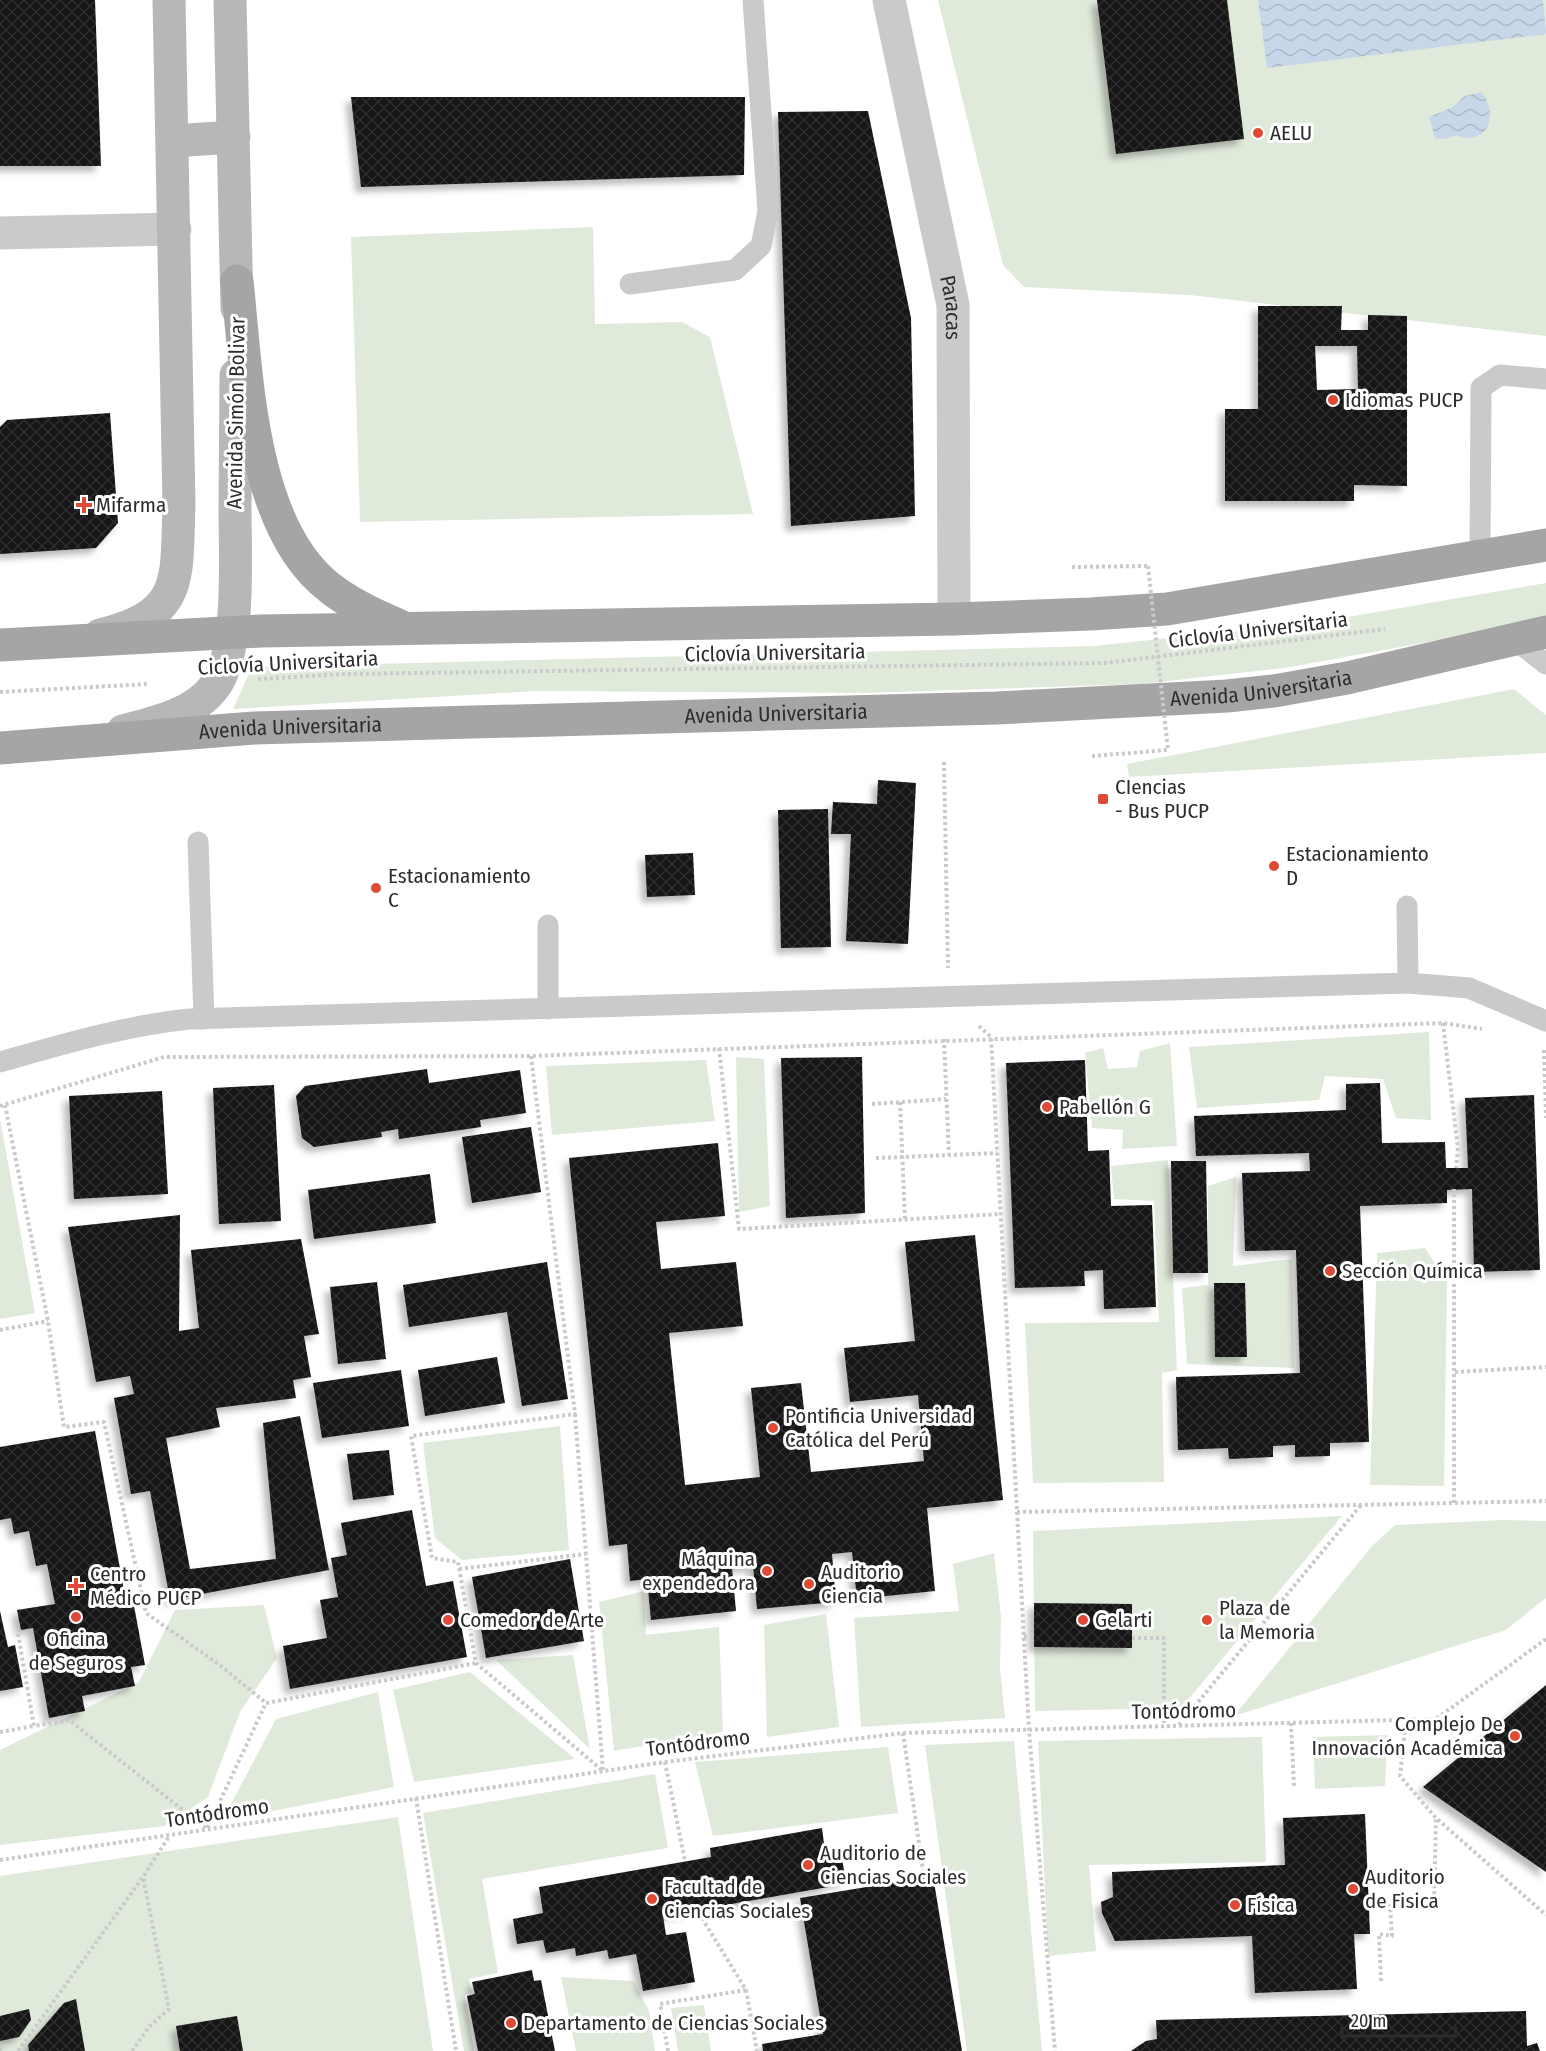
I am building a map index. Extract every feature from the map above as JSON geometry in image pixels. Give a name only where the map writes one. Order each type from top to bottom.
[{"type":"main road","points":[[78,640],[123,629],[153,614],[164,604],[175,582],[179,504],[169,0]]},
{"type":"main road","name":"Avenida Simón Bolivar","points":[[92,739],[147,725],[178,714],[199,702],[219,681],[228,654],[234,580],[237,280],[230,0]]},
{"type":"main road","points":[[172,141],[234,137]]},
{"type":"main road","points":[[237,280],[258,451],[265,481],[281,522],[300,555],[329,588],[363,609],[411,630]]},
{"type":"main road","points":[[0,645],[231,632],[954,619],[1167,609],[1546,545]]},
{"type":"main road","name":"Avenida Universitaria","points":[[0,748],[92,739],[285,727],[997,708],[1227,696],[1274,691],[1347,678],[1546,632]]},
{"type":"street","name":"Paracas","points":[[889,0],[953,305],[954,619]]},
{"type":"street","points":[[0,234],[175,229]]},
{"type":"lane","points":[[630,284],[735,270],[761,246],[768,211],[753,0]]},
{"type":"lane","points":[[1480,557],[1481,388],[1500,375],[1546,379]]},
{"type":"lane","points":[[1514,639],[1546,663]]},
{"type":"lane","points":[[198,842],[204,1019]]},
{"type":"lane","points":[[1407,906],[1408,984]]},
{"type":"lane","points":[[548,925],[548,1009]]},
{"type":"lane","points":[[0,1062],[92,1035],[144,1024],[204,1019],[1408,984],[1469,988],[1545,1030]]},
{"type":"path","points":[[1072,567],[1148,566],[1168,750],[1092,756]]},
{"type":"path","name":"Ciclovía Universitaria","points":[[219,681],[344,674],[1105,663],[1397,627]]},
{"type":"path","points":[[0,692],[161,684]]},
{"type":"path","points":[[944,762],[949,999],[991,1037],[1029,1730],[1055,2051]]},
{"type":"path","points":[[1443,1023],[1458,1149],[1456,1168]]},
{"type":"path","points":[[266,1703],[221,1666],[146,1613],[104,1422],[64,1427],[48,1321],[2,1105],[164,1057],[531,1056],[991,1037],[1443,1023],[1488,1029]]},
{"type":"path","points":[[1545,1030],[1546,1118]]},
{"type":"path","points":[[944,1039],[949,1155]]},
{"type":"path","points":[[719,1048],[739,1229],[1000,1214]]},
{"type":"path","points":[[531,1056],[575,1414],[603,1771]]},
{"type":"path","points":[[872,1104],[946,1098]]},
{"type":"path","points":[[900,1102],[905,1219]]},
{"type":"path","points":[[876,1158],[997,1153]]},
{"type":"path","points":[[1454,1189],[1454,1503]]},
{"type":"path","points":[[0,1330],[48,1321]]},
{"type":"path","points":[[1455,1372],[1546,1367]]},
{"type":"path","points":[[575,1414],[411,1436],[432,1558],[458,1562],[476,1663],[603,1771]]},
{"type":"path","points":[[1017,1512],[1546,1501]]},
{"type":"path","points":[[1178,1726],[1361,1505]]},
{"type":"path","points":[[459,1569],[586,1554]]},
{"type":"path","points":[[18,1634],[34,1726]]},
{"type":"path","points":[[1024,1636],[1034,1636]]},
{"type":"path","points":[[1132,1638],[1164,1638],[1164,1726]]},
{"type":"path","name":"Tontódromo","points":[[0,1860],[665,1762],[903,1733],[1436,1719],[1546,1640]]},
{"type":"path","points":[[266,1703],[476,1663]]},
{"type":"path","points":[[0,1732],[69,1720],[207,1829],[266,1703]]},
{"type":"path","points":[[1406,1720],[1400,1776],[1437,1818],[1546,1915]]},
{"type":"path","points":[[1291,1723],[1294,1787]]},
{"type":"path","points":[[903,1733],[924,1877]]},
{"type":"path","points":[[665,1762],[685,1861]]},
{"type":"path","points":[[416,1798],[456,2051]]},
{"type":"path","points":[[1382,1981],[1379,1934],[1392,1936],[1390,1906],[1434,1904],[1437,1818]]},
{"type":"path","points":[[18,2051],[143,1877],[170,1835]]},
{"type":"path","points":[[132,2051],[148,2027],[169,2009],[143,1877]]},
{"type":"path","points":[[697,1910],[746,1990],[758,2051]]},
{"type":"path","points":[[668,2051],[660,2004],[746,1990]]},
{"type":"path","points":[[0,2048],[4,2051]]},
{"type":"green space","name":"AELU","points":[[938,0],[1546,0],[1546,336],[1190,295],[1024,287],[1003,265]]},
{"type":"green space","points":[[593,227],[595,324],[682,322],[710,337],[753,514],[360,522],[351,237]]},
{"type":"green space","points":[[1546,583],[1546,621],[1284,668],[1142,684],[865,693],[536,691],[233,709],[252,667],[1094,646],[1318,622]]},
{"type":"green space","points":[[1514,689],[1546,715],[1546,753],[1129,777],[1127,764]]},
{"type":"green space","points":[[1429,1032],[1431,1120],[1396,1118],[1383,1079],[1325,1076],[1319,1100],[1197,1108],[1189,1047]]},
{"type":"green space","points":[[1170,1043],[1177,1146],[1122,1149],[1123,1130],[1092,1128],[1085,1053],[1103,1048],[1108,1069],[1137,1067],[1140,1051]]},
{"type":"green space","points":[[736,1057],[764,1059],[770,1206],[739,1212]]},
{"type":"green space","points":[[706,1060],[715,1121],[552,1135],[546,1066]]},
{"type":"green space","points":[[0,1119],[35,1313],[0,1319]]},
{"type":"green space","points":[[1168,1160],[1177,1370],[1162,1373],[1164,1482],[1033,1483],[1025,1323],[1159,1322],[1154,1201],[1114,1199],[1111,1166]]},
{"type":"green space","points":[[1236,1177],[1233,1266],[1292,1259],[1294,1368],[1187,1364],[1182,1288],[1208,1285],[1208,1186]]},
{"type":"green space","points":[[1425,1248],[1447,1282],[1444,1486],[1370,1485],[1377,1253]]},
{"type":"green space","points":[[560,1426],[569,1550],[462,1560],[435,1538],[423,1443]]},
{"type":"green space","points":[[1342,1516],[1181,1708],[1035,1711],[1033,1531]]},
{"type":"green space","points":[[1503,1520],[1546,1521],[1546,1598],[1506,1630],[1234,1716],[1372,1546],[1395,1525]]},
{"type":"green space","points":[[994,1553],[1001,1617],[1000,1668],[1005,1718],[861,1727],[854,1618],[959,1611],[953,1564]]},
{"type":"green space","points":[[644,1591],[646,1635],[719,1627],[723,1732],[614,1751],[599,1602]]},
{"type":"green space","points":[[264,1605],[277,1658],[240,1712],[208,1797],[165,1826],[0,1845],[0,1750],[139,1682],[175,1610]]},
{"type":"green space","points":[[826,1614],[839,1727],[767,1737],[764,1625]]},
{"type":"green space","points":[[573,1655],[590,1749],[496,1660]]},
{"type":"green space","points":[[470,1672],[575,1759],[414,1782],[393,1690]]},
{"type":"green space","points":[[378,1692],[394,1787],[222,1821],[276,1719]]},
{"type":"green space","points":[[1387,1735],[1385,1786],[1315,1789],[1313,1737]]},
{"type":"green space","points":[[1262,1737],[1266,1862],[1089,1865],[1096,1951],[1048,1956],[1038,1741]]},
{"type":"green space","points":[[1014,1741],[1042,2051],[967,2051],[925,1745]]},
{"type":"green space","points":[[888,1747],[898,1813],[713,1836],[695,1762]]},
{"type":"green space","points":[[655,1774],[668,1848],[482,1879],[498,1973],[469,1979],[472,1993],[465,1995],[474,2051],[464,2051],[423,1813]]},
{"type":"green space","points":[[398,1817],[433,2051],[0,2051],[0,1876]]},
{"type":"green space","points":[[561,1977],[633,1981],[649,2011],[655,2051],[576,2051]]},
{"type":"green space","points":[[704,2005],[711,2051],[678,2051],[671,2008]]},
{"type":"water","points":[[1258,0],[1543,0],[1546,34],[1267,68]]},
{"type":"water","points":[[1482,92],[1490,112],[1485,131],[1472,138],[1453,136],[1444,139],[1435,138],[1429,117],[1451,108],[1465,96]]},
{"type":"building","points":[[0,0],[95,0],[101,166],[0,166]]},
{"type":"building","points":[[1097,0],[1227,0],[1244,139],[1116,154]]},
{"type":"building","points":[[351,97],[745,97],[744,175],[361,187]]},
{"type":"building","points":[[868,111],[911,318],[915,516],[791,526],[778,112]]},
{"type":"building","name":"Idiomas PUCP","points":[[1258,306],[1342,306],[1341,330],[1368,330],[1368,315],[1407,316],[1407,486],[1354,485],[1354,501],[1225,501],[1225,409],[1258,409]],"holes":[[[1315,346],[1357,346],[1358,389],[1317,390]]]},
{"type":"building","points":[[110,413],[118,523],[96,548],[0,554],[0,427],[7,420]]},
{"type":"building","points":[[878,780],[916,783],[908,944],[846,941],[851,834],[831,834],[833,802],[877,804]]},
{"type":"building","points":[[828,809],[831,947],[781,948],[778,810]]},
{"type":"building","points":[[693,853],[695,895],[647,897],[645,855]]},
{"type":"building","points":[[862,1057],[865,1213],[786,1218],[781,1058]]},
{"type":"building","points":[[1085,1060],[1088,1151],[1109,1150],[1111,1206],[1152,1205],[1156,1307],[1104,1309],[1103,1270],[1084,1271],[1085,1286],[1015,1288],[1006,1063]]},
{"type":"building","points":[[427,1069],[429,1083],[520,1070],[526,1113],[480,1120],[481,1127],[399,1139],[398,1129],[381,1132],[382,1137],[314,1147],[302,1138],[296,1096],[305,1086]]},
{"type":"building","name":"Sección Química","points":[[1380,1083],[1382,1143],[1445,1142],[1446,1168],[1468,1168],[1465,1098],[1534,1095],[1540,1270],[1474,1272],[1472,1189],[1447,1190],[1447,1203],[1360,1206],[1369,1442],[1330,1443],[1330,1456],[1295,1457],[1295,1445],[1273,1446],[1273,1457],[1229,1459],[1228,1448],[1178,1450],[1176,1377],[1300,1373],[1296,1250],[1245,1251],[1242,1173],[1310,1171],[1309,1153],[1196,1156],[1194,1116],[1346,1110],[1346,1084]]},
{"type":"building","points":[[274,1085],[281,1221],[219,1224],[213,1088]]},
{"type":"building","points":[[162,1091],[168,1194],[74,1199],[69,1096]]},
{"type":"building","points":[[531,1127],[541,1192],[472,1203],[462,1137]]},
{"type":"building","points":[[718,1143],[725,1216],[656,1222],[661,1269],[736,1262],[743,1326],[669,1333],[685,1485],[760,1477],[751,1388],[801,1383],[811,1472],[924,1461],[918,1395],[850,1402],[844,1348],[915,1341],[905,1242],[975,1235],[1003,1500],[927,1508],[935,1591],[857,1599],[852,1552],[832,1554],[836,1602],[757,1609],[753,1566],[732,1568],[736,1611],[651,1620],[647,1579],[630,1581],[627,1544],[609,1546],[569,1158]]},
{"type":"building","points":[[1171,1161],[1206,1161],[1208,1273],[1173,1273]]},
{"type":"building","points":[[430,1174],[436,1223],[314,1239],[308,1190]]},
{"type":"building","points":[[180,1215],[179,1331],[199,1328],[191,1250],[301,1239],[319,1334],[304,1336],[311,1377],[293,1380],[296,1398],[216,1408],[220,1427],[166,1438],[190,1569],[276,1559],[263,1423],[300,1416],[329,1570],[170,1600],[150,1491],[131,1494],[114,1398],[134,1394],[130,1376],[96,1382],[68,1227]]},
{"type":"building","points":[[547,1262],[568,1399],[522,1406],[507,1312],[409,1327],[403,1285]]},
{"type":"building","points":[[377,1282],[386,1359],[338,1364],[330,1287]]},
{"type":"building","points":[[1214,1283],[1245,1283],[1247,1357],[1215,1357]]},
{"type":"building","points":[[497,1357],[505,1403],[425,1416],[418,1370]]},
{"type":"building","points":[[401,1370],[409,1426],[322,1438],[313,1383]]},
{"type":"building","points":[[95,1431],[125,1596],[132,1595],[145,1665],[131,1667],[135,1686],[82,1696],[85,1711],[49,1718],[33,1628],[21,1630],[17,1610],[55,1604],[47,1564],[36,1566],[29,1531],[14,1534],[11,1518],[0,1520],[0,1447]]},
{"type":"building","points":[[389,1450],[394,1495],[353,1500],[347,1454]]},
{"type":"building","points":[[412,1510],[426,1586],[453,1581],[467,1657],[290,1689],[283,1646],[327,1638],[320,1600],[338,1597],[331,1558],[347,1555],[341,1523]]},
{"type":"building","points":[[570,1559],[584,1641],[486,1658],[472,1577]]},
{"type":"building","name":"Gelarti","points":[[1034,1603],[1132,1604],[1132,1648],[1034,1647]]},
{"type":"building","points":[[0,1611],[8,1647],[15,1645],[23,1687],[0,1691]]},
{"type":"building","name":"Complejo De Innovación Académica","points":[[1546,1685],[1546,1872],[1423,1787]]},
{"type":"building","name":"Física","points":[[1365,1814],[1370,1934],[1354,1934],[1357,1989],[1255,1993],[1252,1936],[1115,1941],[1102,1913],[1101,1902],[1113,1897],[1112,1872],[1285,1865],[1283,1818]]},
{"type":"building","name":"Facultad de Ciencias Sociales","points":[[822,1828],[825,1851],[840,1848],[846,1881],[828,1884],[828,1887],[663,1916],[666,1935],[686,1932],[695,1982],[643,1991],[636,1954],[609,1959],[607,1950],[576,1956],[575,1948],[546,1953],[543,1940],[517,1944],[513,1919],[543,1913],[539,1887],[711,1857],[710,1848]]},
{"type":"building","points":[[933,1876],[962,2051],[763,2051],[762,2044],[823,2034],[800,1898]]},
{"type":"building","name":"Departamento de Ciencias Sociales","points":[[532,1970],[534,1981],[541,1980],[555,2051],[478,2051],[467,1996],[475,1994],[472,1982]]},
{"type":"building","points":[[76,1999],[85,2051],[29,2051],[28,2045],[64,2003]]},
{"type":"building","points":[[29,2009],[31,2020],[19,2037],[0,2041],[0,2016]]},
{"type":"building","points":[[1526,2011],[1527,2046],[1537,2043],[1540,2051],[1131,2051],[1146,2041],[1157,2039],[1156,2020]]},
{"type":"building","points":[[237,2016],[243,2051],[180,2051],[176,2026]]},
{"type":"place","name":"AELU","points":[[1258,133]]},
{"type":"place","name":"Idiomas PUCP","points":[[1333,400]]},
{"type":"place","name":"Mifarma","points":[[84,505]]},
{"type":"place","name":"CIencias - Bus PUCP","points":[[1103,799]]},
{"type":"place","name":"Estacionamiento D","points":[[1274,866]]},
{"type":"place","name":"Estacionamiento C","points":[[376,888]]},
{"type":"place","name":"Pabellón G","points":[[1047,1107]]},
{"type":"place","name":"Sección Química","points":[[1330,1271]]},
{"type":"place","name":"Pontificia Universidad Católica del Perú","points":[[773,1428]]},
{"type":"place","name":"Máquina expendedora","points":[[767,1571]]},
{"type":"place","name":"Auditorio Ciencia","points":[[809,1584]]},
{"type":"place","name":"Centro Médico PUCP","points":[[76,1586]]},
{"type":"place","name":"Oficina de Seguros","points":[[76,1617]]},
{"type":"place","name":"Comedor de Arte","points":[[448,1620]]},
{"type":"place","name":"Gelarti","points":[[1083,1620]]},
{"type":"place","name":"Plaza de la Memoria","points":[[1207,1620]]},
{"type":"place","name":"Complejo De Innovación Académica","points":[[1515,1736]]},
{"type":"place","name":"Auditorio de Ciencias Sociales","points":[[808,1865]]},
{"type":"place","name":"Auditorio de Fisica","points":[[1353,1889]]},
{"type":"place","name":"Facultad de Ciencias Sociales","points":[[652,1899]]},
{"type":"place","name":"Física","points":[[1235,1905]]},
{"type":"place","name":"Departamento de Ciencias Sociales","points":[[511,2023]]}]
